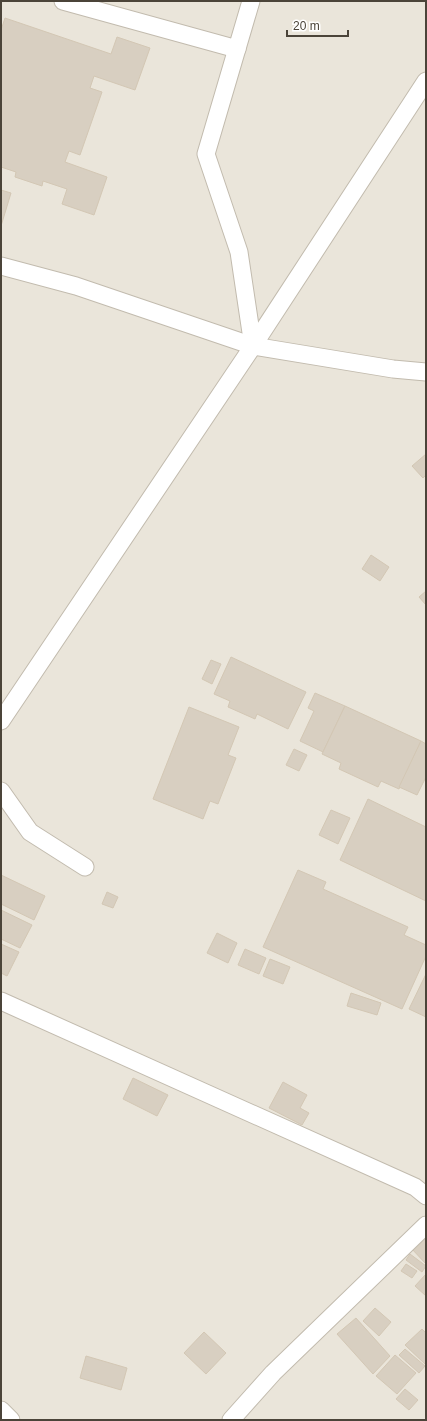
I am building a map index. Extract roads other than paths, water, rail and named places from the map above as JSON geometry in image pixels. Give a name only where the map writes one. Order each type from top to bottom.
[{"type":"street","points":[[63,1],[237,49]]},
{"type":"street","points":[[251,1],[206,154],[239,252],[253,346]]},
{"type":"street","points":[[1,722],[253,346],[426,81]]},
{"type":"street","points":[[1,266],[76,286],[253,346],[393,369],[426,372]]},
{"type":"street","points":[[1,791],[30,832],[85,866]]},
{"type":"street","points":[[1,1001],[415,1188],[426,1196]]},
{"type":"street","points":[[231,1420],[273,1374],[426,1225]]},
{"type":"street","points":[[1,1410],[11,1420]]}]
